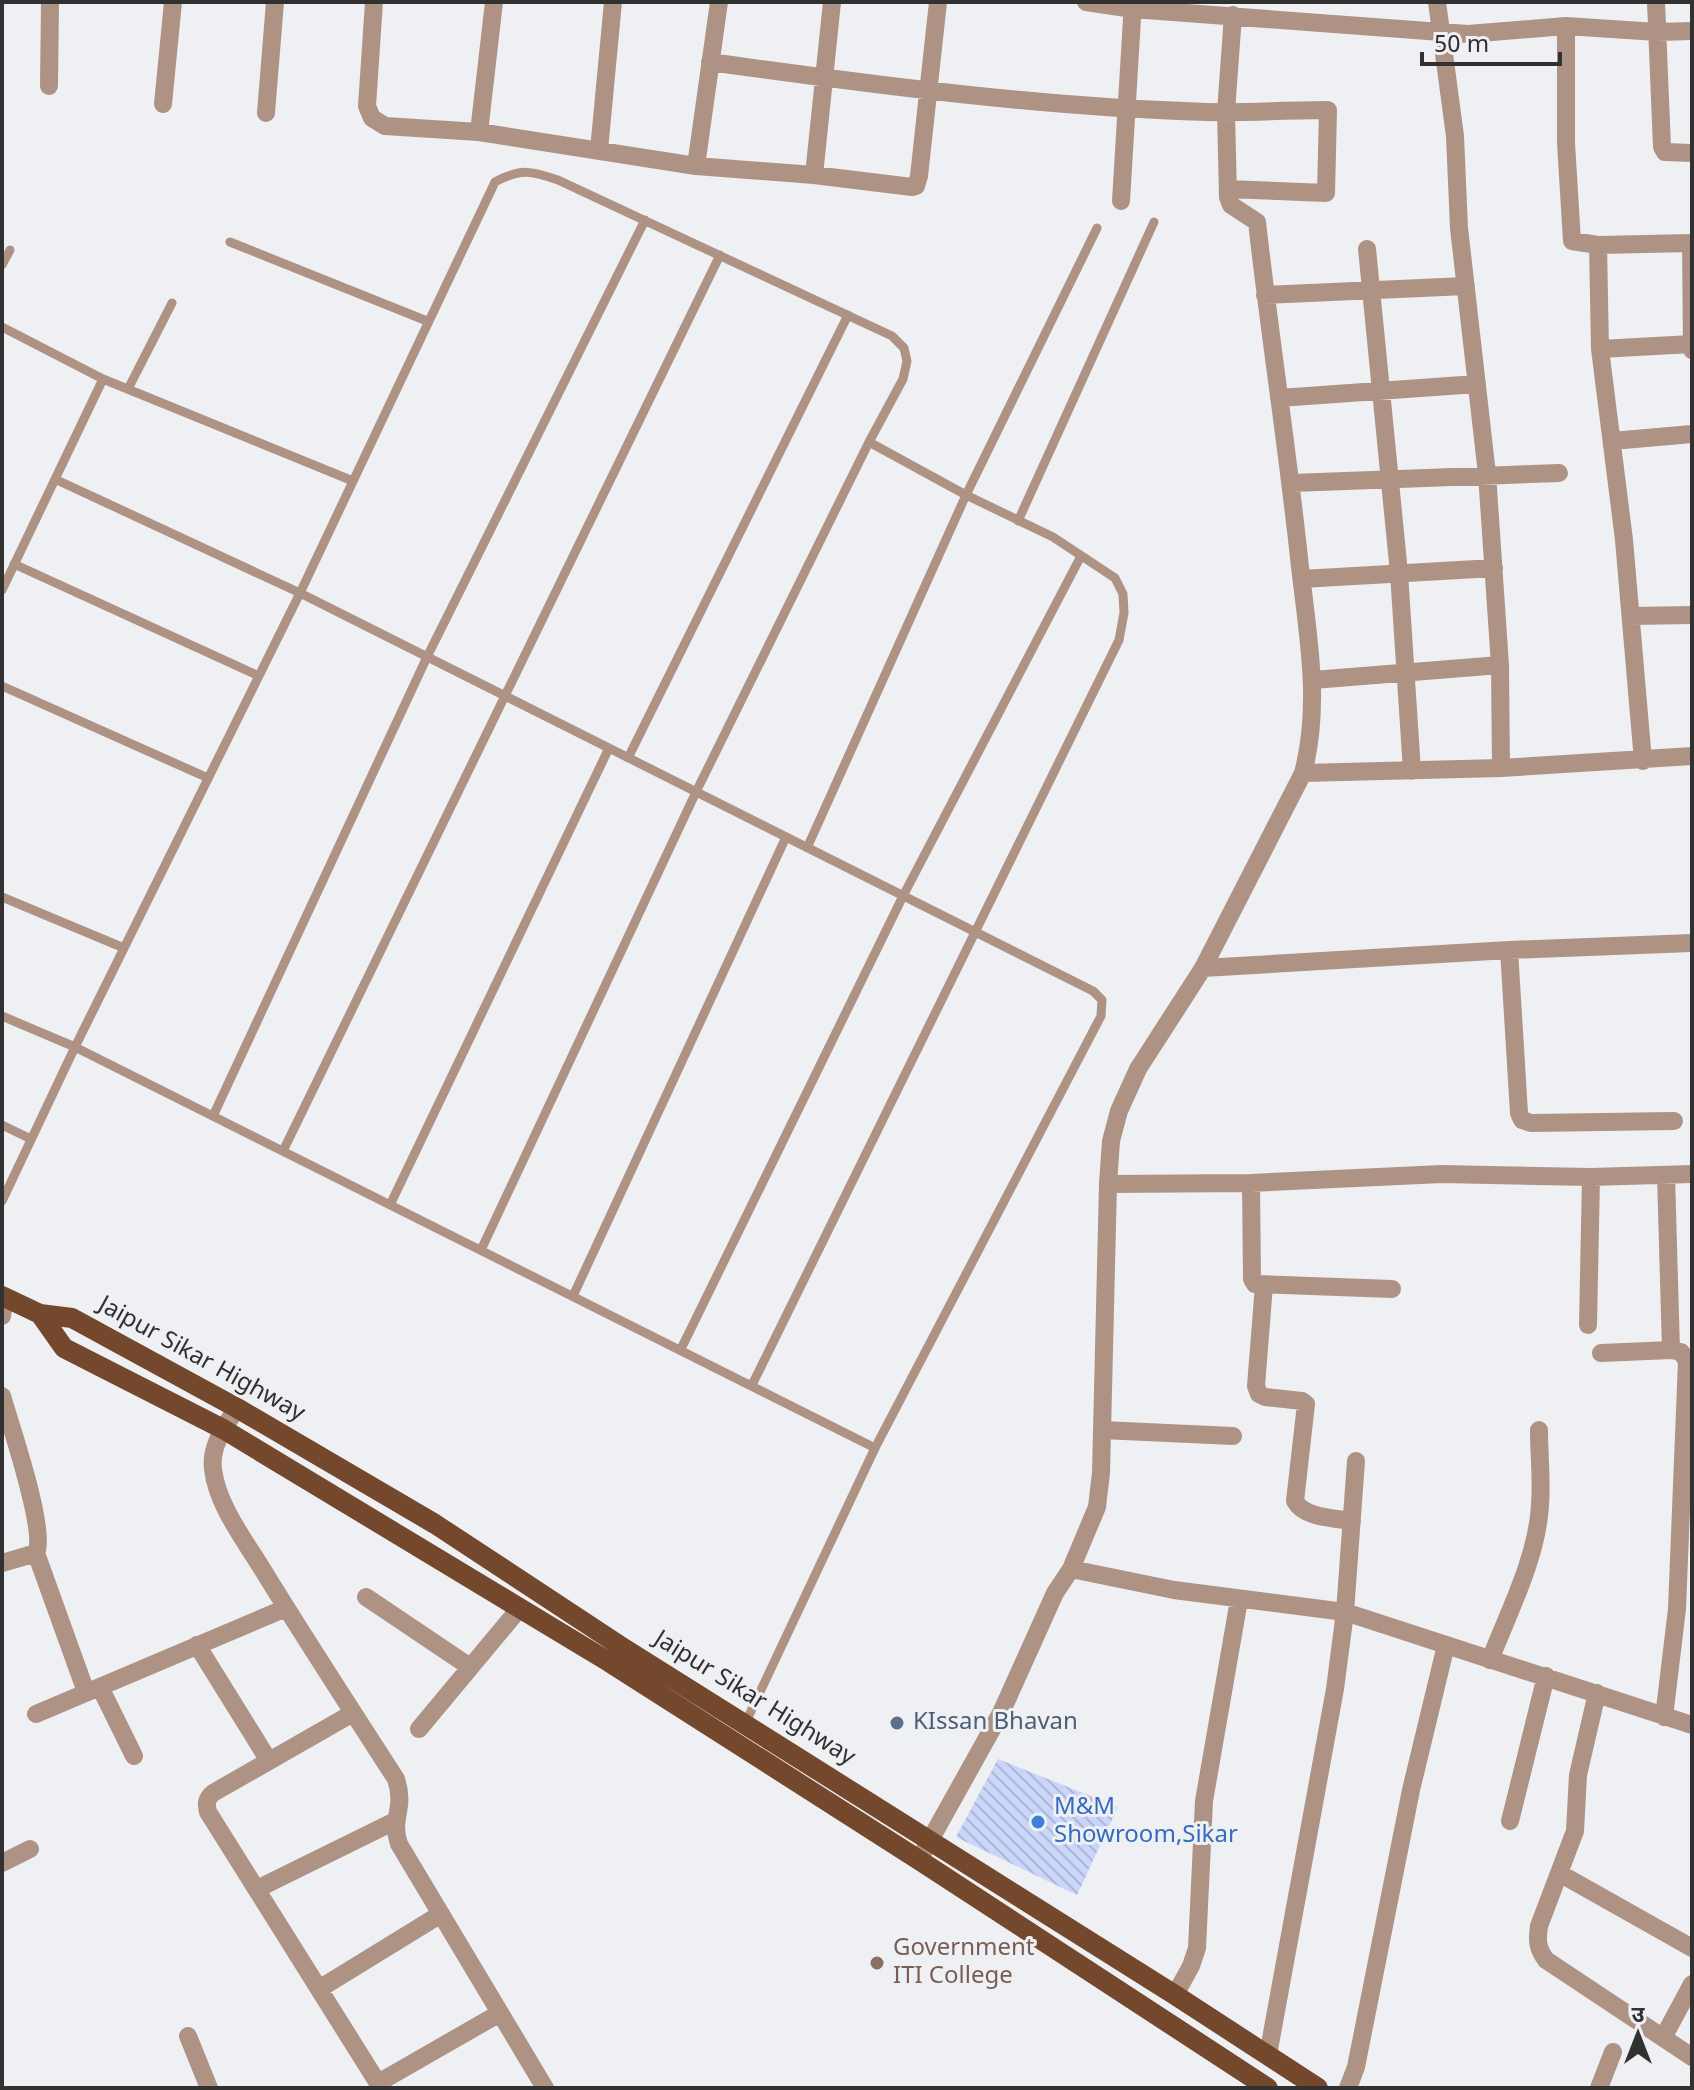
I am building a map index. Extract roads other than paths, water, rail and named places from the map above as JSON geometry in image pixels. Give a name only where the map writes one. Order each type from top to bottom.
[{"type":"main road","points":[[3,1303],[40,1314]]},
{"type":"main road","name":"Jaipur Sikar Highway","points":[[40,1314],[72,1318],[237,1408],[435,1524],[1318,2088]]},
{"type":"main road","name":"Jaipur Sikar Highway","points":[[40,1314],[64,1348],[223,1429],[609,1662],[1268,2088]]},
{"type":"street","points":[[49,86],[50,2]]},
{"type":"street","points":[[163,104],[173,2]]},
{"type":"street","points":[[266,113],[275,2]]},
{"type":"street","points":[[374,2],[367,106],[372,118],[385,126],[479,132],[696,166],[916,186],[938,2]]},
{"type":"street","points":[[479,132],[494,2]]},
{"type":"street","points":[[696,166],[719,2]]},
{"type":"street","points":[[814,175],[832,2]]},
{"type":"street","points":[[1086,2],[1187,7],[1233,15],[1284,10],[1468,34],[1566,26],[1692,31]]},
{"type":"street","points":[[1437,2],[1455,136],[1459,228],[1487,474],[1500,665],[1501,768]]},
{"type":"street","points":[[1656,2],[1662,147],[1665,152],[1674,154],[1692,153]]},
{"type":"street","points":[[599,150],[608,3]]},
{"type":"street","points":[[1121,201],[1133,5]]},
{"type":"street","points":[[919,1860],[1001,1713],[1055,1593],[1071,1569],[1097,1507],[1101,1473],[1108,1184],[1111,1141],[1125,1097],[1138,1069],[1203,968],[1303,773],[1310,747],[1313,680],[1292,483],[1257,222],[1231,205],[1228,189],[1226,112],[1233,15]]},
{"type":"street","points":[[1566,26],[1566,143],[1572,241],[1598,245],[1692,243],[1692,346],[1600,349]]},
{"type":"street","points":[[710,62],[824,78],[1126,108],[1226,112],[1328,110],[1326,193],[1228,189]]},
{"type":"street","points":[[1598,245],[1600,349],[1631,616],[1643,761]]},
{"type":"street","points":[[1367,249],[1399,573],[1412,771]]},
{"type":"street","points":[[1265,295],[1466,286]]},
{"type":"street","points":[[1279,398],[1477,384]]},
{"type":"street","points":[[1612,441],[1692,434]]},
{"type":"street","points":[[1292,483],[1559,473]]},
{"type":"street","points":[[1302,579],[1494,568]]},
{"type":"street","points":[[1631,616],[1692,615]]},
{"type":"street","points":[[1313,680],[1500,665]]},
{"type":"street","points":[[1303,773],[1501,768],[1692,756]]},
{"type":"street","points":[[1203,968],[1692,943]]},
{"type":"street","points":[[1509,950],[1519,1113],[1522,1120],[1531,1123],[1674,1121]]},
{"type":"street","points":[[1108,1184],[1251,1183],[1442,1174],[1591,1177],[1692,1174]]},
{"type":"street","points":[[1666,1175],[1671,1350]]},
{"type":"street","points":[[1588,1325],[1591,1177]]},
{"type":"street","points":[[1251,1183],[1252,1279],[1255,1284],[1392,1289]]},
{"type":"street","points":[[1264,1285],[1256,1386],[1259,1394],[1265,1397],[1306,1404],[1295,1501],[1297,1507],[1305,1512],[1352,1521]]},
{"type":"street","points":[[1601,1353],[1671,1350],[1681,1352],[1687,1361],[1686,1568],[1664,1717]]},
{"type":"street","points":[[2,1396],[34,1516],[39,1540],[36,1553],[93,1690],[134,1756]]},
{"type":"street","points":[[237,1408],[223,1429],[212,1457],[213,1472],[231,1518],[396,1779],[402,1803],[395,1821],[399,1844],[545,2088]]},
{"type":"street","points":[[1102,1430],[1233,1436]]},
{"type":"street","points":[[1490,1660],[1531,1553],[1537,1526],[1540,1506],[1539,1430]]},
{"type":"street","points":[[1268,2055],[1333,1702],[1345,1612],[1356,1461]]},
{"type":"street","points":[[2,1563],[36,1553]]},
{"type":"street","points":[[1071,1569],[1174,1590],[1345,1612],[1692,1725]]},
{"type":"street","points":[[366,1597],[470,1667]]},
{"type":"street","points":[[1175,1995],[1197,1948],[1204,1801],[1239,1600]]},
{"type":"street","points":[[36,1714],[286,1608]]},
{"type":"street","points":[[419,1729],[519,1609]]},
{"type":"street","points":[[197,1645],[269,1761]]},
{"type":"street","points":[[1348,2088],[1356,2067],[1411,1790],[1446,1645]]},
{"type":"street","points":[[1510,1821],[1546,1676]]},
{"type":"street","points":[[1597,1693],[1578,1775],[1575,1831],[1539,1926],[1537,1941],[1546,1960],[1692,2057]]},
{"type":"street","points":[[353,1713],[213,1793],[206,1805],[379,2085],[500,2013]]},
{"type":"street","points":[[257,1889],[395,1821]]},
{"type":"street","points":[[2,1863],[30,1849]]},
{"type":"street","points":[[1559,1873],[1692,1948]]},
{"type":"street","points":[[319,1989],[441,1914]]},
{"type":"street","points":[[1663,2038],[1692,1984]]},
{"type":"street","points":[[188,2036],[209,2088]]},
{"type":"street","points":[[1599,2088],[1613,2052]]},
{"type":"lane","points":[[2,1201],[300,593],[495,182],[513,173],[534,172],[558,180],[892,336],[904,348],[907,361],[903,379],[696,792],[481,1250]]},
{"type":"lane","points":[[213,1116],[427,657],[645,220]]},
{"type":"lane","points":[[1018,521],[1154,222]]},
{"type":"lane","points":[[807,848],[966,495],[1097,228]]},
{"type":"lane","points":[[230,242],[427,321]]},
{"type":"lane","points":[[2,265],[10,250]]},
{"type":"lane","points":[[283,1151],[720,255]]},
{"type":"lane","points":[[128,389],[172,303]]},
{"type":"lane","points":[[628,758],[848,315]]},
{"type":"lane","points":[[2,327],[103,379],[353,481]]},
{"type":"lane","points":[[2,590],[103,379]]},
{"type":"lane","points":[[752,1385],[1119,640],[1124,613],[1123,594],[1115,578],[1053,537],[966,495],[869,442]]},
{"type":"lane","points":[[57,480],[300,593],[1093,991],[1102,1000],[1101,1016],[875,1448],[745,1724],[733,1741]]},
{"type":"lane","points":[[681,1349],[903,896],[1081,556]]},
{"type":"lane","points":[[14,564],[259,676]]},
{"type":"lane","points":[[2,686],[208,778]]},
{"type":"lane","points":[[390,1205],[609,748]]},
{"type":"lane","points":[[573,1296],[786,837]]},
{"type":"lane","points":[[2,897],[124,948]]},
{"type":"lane","points":[[2,1016],[75,1047],[875,1448]]},
{"type":"lane","points":[[2,1125],[31,1139]]},
{"type":"place","name":"KIssan Bhavan","points":[[897,1723]]},
{"type":"place","name":"M&M Showroom,Sikar","points":[[1038,1822]]},
{"type":"place","name":"Government ITI College","points":[[877,1963]]}]
